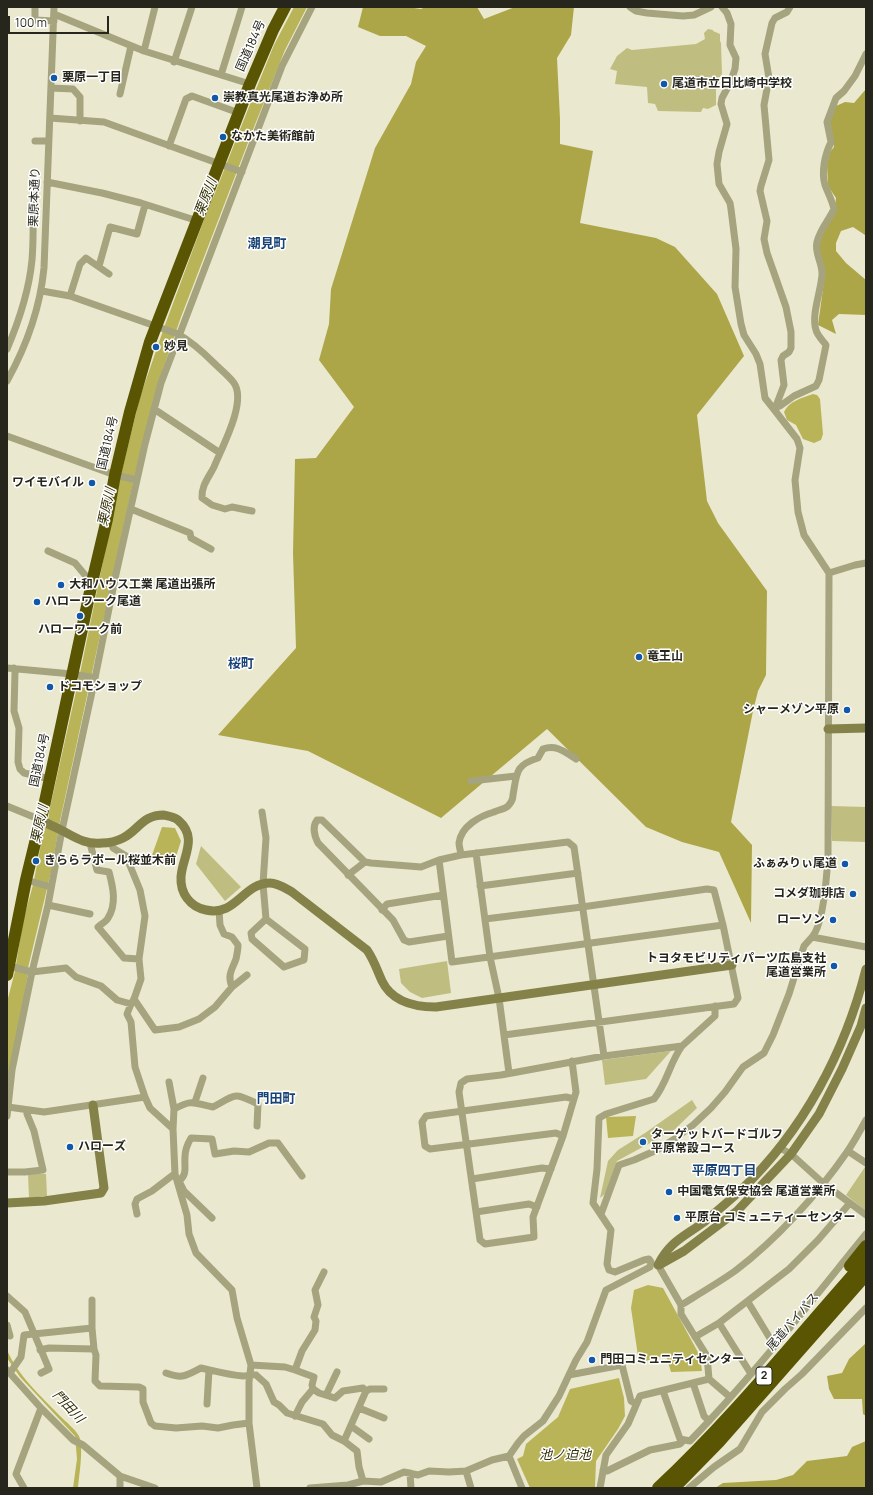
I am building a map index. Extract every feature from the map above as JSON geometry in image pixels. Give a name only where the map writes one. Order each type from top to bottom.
[{"type":"highway","name":"国道184号","points":[[10,969],[10,950],[44,822],[50,780],[75,674],[94,578],[118,476],[130,412],[150,342],[160,327],[198,221],[222,165],[250,84],[273,30],[285,7]]},
{"type":"highway","points":[[771,1368],[866,1246]]},
{"type":"highway","name":"尾道バイパス","points":[[658,1488],[711,1435],[866,1260]]},
{"type":"highway","name":"尾道バイパス","points":[[674,1488],[719,1442],[866,1275]]},
{"type":"highway","points":[[834,1311],[866,1281]]},
{"type":"street","points":[[35,7],[35,20],[54,14],[144,52],[250,84]]},
{"type":"street","points":[[144,52],[155,7]]},
{"type":"street","points":[[174,62],[192,7]]},
{"type":"street","points":[[221,75],[242,7]]},
{"type":"street","points":[[7,1116],[12,1070],[30,971],[48,904],[48,886],[131,509],[136,480],[161,383],[177,333],[282,66],[312,7]]},
{"type":"street","points":[[630,7],[636,11],[647,13],[683,16],[694,15],[711,7]]},
{"type":"street","points":[[600,1214],[619,1165],[657,1150],[678,1137],[711,1108],[743,1067],[764,1053],[773,1035],[789,994],[804,946],[815,933],[820,921],[827,877],[829,573],[804,535],[798,512],[795,480],[800,448],[799,443],[793,432],[766,398],[758,359],[744,335],[741,324],[736,287],[736,249],[731,209],[730,203],[722,190],[718,179],[717,164],[727,124],[721,104],[722,98],[735,69],[736,58],[730,45],[731,24],[727,13],[722,7]]},
{"type":"street","points":[[776,409],[784,386],[781,360],[791,348],[792,332],[786,307],[767,253],[764,239],[767,221],[760,191],[769,160],[764,105],[769,78],[765,54],[772,24],[775,18],[787,12],[790,7]]},
{"type":"street","name":"栗原本通り","points":[[7,381],[32,328],[42,291],[54,14]]},
{"type":"street","points":[[120,94],[131,46]]},
{"type":"street","points":[[776,409],[794,396],[816,386],[818,380],[826,345],[816,331],[814,319],[823,274],[817,252],[817,243],[822,227],[831,216],[834,208],[824,183],[824,162],[827,149],[831,142],[827,122],[836,98],[844,91],[855,76],[866,54]]},
{"type":"street","points":[[51,88],[73,89],[80,97],[80,120]]},
{"type":"street","points":[[168,146],[186,99],[192,96],[239,113]]},
{"type":"street","points":[[50,118],[104,122],[240,172]]},
{"type":"street","points":[[35,141],[49,141]]},
{"type":"street","points":[[46,182],[102,193],[198,221]]},
{"type":"street","points":[[7,349],[15,330],[27,290],[32,260],[33,187]]},
{"type":"street","points":[[99,266],[110,227],[137,234],[145,205]]},
{"type":"street","points":[[70,296],[80,264],[86,258],[109,274]]},
{"type":"street","points":[[42,291],[70,296],[177,333],[191,341],[234,383],[238,392],[234,421],[201,491],[202,498],[212,505],[224,509],[232,507],[252,512]]},
{"type":"street","points":[[154,409],[220,453]]},
{"type":"street","points":[[7,436],[118,476],[136,480]]},
{"type":"street","points":[[131,509],[190,533],[191,538],[211,549]]},
{"type":"street","points":[[48,551],[75,563],[85,575],[94,578]]},
{"type":"street","points":[[829,573],[866,563]]},
{"type":"street","points":[[10,668],[75,674],[94,678]]},
{"type":"street","points":[[10,668],[15,672],[14,711],[18,728],[18,762],[20,769],[24,773],[50,780]]},
{"type":"street","points":[[828,729],[866,728]]},
{"type":"street","points":[[461,855],[459,843],[462,834],[473,821],[508,807],[512,800],[516,776],[520,767],[528,761],[538,758],[543,749],[550,746],[561,748],[576,759]]},
{"type":"street","points":[[471,781],[516,776]]},
{"type":"street","points":[[7,806],[80,840],[90,843],[111,842],[123,838],[152,816],[168,816],[178,820],[188,837],[188,848],[181,877],[182,889],[187,899],[197,908],[211,911],[229,908],[248,891],[257,886],[270,883],[280,885],[292,892],[367,950],[374,959],[388,991],[398,999],[409,1004],[422,1007],[436,1007],[732,965]]},
{"type":"street","points":[[262,812],[266,838],[263,884],[266,919],[305,949],[304,960],[284,967],[252,939],[251,933],[266,919]]},
{"type":"street","points":[[448,936],[409,942],[404,940],[393,920],[318,843],[314,835],[314,824],[317,820],[322,820],[365,862],[421,867],[439,860],[461,855],[568,842],[574,847],[604,1056]]},
{"type":"street","points":[[111,842],[113,848],[126,856],[140,890],[145,916],[139,959],[141,979],[127,1014],[131,1022],[135,1067],[144,1097],[150,1108],[173,1129]]},
{"type":"street","points":[[90,843],[97,870],[109,872],[115,892],[108,919],[98,927],[124,958],[139,959]]},
{"type":"street","points":[[476,854],[490,957],[499,998],[509,1073]]},
{"type":"street","points":[[439,860],[452,962],[723,925]]},
{"type":"street","points":[[348,875],[365,862]]},
{"type":"street","points":[[480,886],[578,873]]},
{"type":"street","points":[[29,881],[48,886]]},
{"type":"street","points":[[485,919],[707,889],[714,890],[732,965],[738,998],[734,1004],[504,1035]]},
{"type":"street","points":[[382,910],[387,904],[443,894]]},
{"type":"street","points":[[48,904],[90,914]]},
{"type":"street","points":[[219,910],[220,925],[224,934],[232,937],[238,945],[236,957],[229,972],[229,981],[232,987]]},
{"type":"street","points":[[812,937],[866,947]]},
{"type":"street","points":[[10,969],[30,971],[66,968],[76,977],[101,986],[117,1000],[132,1001],[155,1030],[179,1027],[199,1019],[216,1007],[232,987],[247,975]]},
{"type":"street","points":[[658,1265],[662,1257],[675,1241],[704,1222],[740,1191],[768,1162],[795,1127],[817,1092],[841,1047],[858,1000],[866,969]]},
{"type":"street","points":[[310,1488],[348,1485],[363,1481],[381,1482],[404,1472],[418,1475],[429,1471],[466,1471],[492,1460],[509,1456],[524,1436],[543,1421],[559,1396],[576,1360],[587,1342],[606,1290],[650,1267],[651,1262],[649,1259],[615,1272],[609,1270],[607,1264],[611,1230],[594,1203],[599,1118],[606,1114],[654,1099],[669,1073],[677,1052],[714,1016],[715,1006]]},
{"type":"street","points":[[658,1265],[684,1251],[737,1211],[790,1154],[819,1114],[842,1069],[861,1026],[866,1008]]},
{"type":"street","points":[[572,1061],[576,1092],[563,1136],[533,1217],[534,1237],[485,1244],[480,1240],[459,1092],[461,1083],[466,1079],[509,1073],[572,1061],[682,1046]]},
{"type":"street","points":[[195,1102],[203,1078]]},
{"type":"street","points":[[169,1082],[174,1109],[173,1129],[177,1179],[187,1215],[189,1234],[196,1253],[232,1290],[237,1318],[251,1365],[249,1423],[257,1488]]},
{"type":"street","points":[[174,1109],[186,1103],[195,1102],[213,1107],[236,1095],[241,1096],[258,1104],[257,1126]]},
{"type":"street","points":[[8,1107],[44,1112],[144,1097]]},
{"type":"street","points":[[563,1136],[556,1133],[430,1150],[425,1146],[422,1122],[426,1116],[566,1097],[574,1099]]},
{"type":"street","points":[[7,1203],[44,1201],[101,1193],[104,1188],[93,1105]]},
{"type":"street","points":[[7,1172],[43,1170],[34,1131],[27,1114],[27,1110]]},
{"type":"street","points":[[681,1305],[735,1271],[766,1245],[791,1220],[848,1151],[866,1120]]},
{"type":"street","points":[[177,1179],[183,1178],[186,1164],[185,1157],[191,1138],[212,1139],[215,1154],[234,1151],[248,1152],[269,1143],[278,1143],[302,1176]]},
{"type":"street","points":[[780,1148],[790,1154],[823,1183],[866,1215]]},
{"type":"street","points":[[848,1151],[866,1163]]},
{"type":"street","points":[[472,1179],[542,1168],[551,1169]]},
{"type":"street","points":[[137,1214],[135,1204],[137,1199],[152,1191],[172,1175],[177,1179],[184,1191],[212,1218]]},
{"type":"street","points":[[695,1337],[719,1323],[789,1269],[818,1240],[850,1203]]},
{"type":"street","points":[[476,1212],[529,1204],[537,1207]]},
{"type":"street","points":[[663,1390],[680,1438],[690,1441],[751,1374],[866,1234]]},
{"type":"street","points":[[675,1241],[684,1251]]},
{"type":"street","points":[[658,1265],[681,1305],[680,1314],[707,1356],[709,1379],[730,1397]]},
{"type":"street","points":[[295,1370],[302,1351],[315,1330],[316,1321],[314,1318],[318,1305],[315,1290],[324,1272]]},
{"type":"street","points":[[7,1296],[25,1312],[49,1369],[41,1373]]},
{"type":"street","points":[[92,1300],[92,1328],[96,1356],[95,1381],[100,1386],[139,1387],[143,1389],[143,1402],[152,1423],[155,1426],[176,1428],[202,1426],[218,1428],[249,1423]]},
{"type":"street","points":[[748,1302],[771,1340],[776,1344]]},
{"type":"street","points":[[689,1488],[714,1467],[740,1449],[762,1412],[785,1388],[802,1374],[866,1308]]},
{"type":"street","points":[[719,1323],[751,1374]]},
{"type":"street","points":[[7,1325],[10,1336]]},
{"type":"street","points":[[92,1328],[24,1335],[21,1357],[9,1371],[41,1408],[73,1440],[83,1445],[120,1476],[155,1488]]},
{"type":"street","points":[[40,1350],[49,1348],[94,1349]]},
{"type":"street","points":[[251,1365],[285,1367],[314,1377],[312,1385],[313,1389],[302,1402],[295,1416]]},
{"type":"street","points":[[569,1375],[622,1365],[631,1401],[636,1404]]},
{"type":"street","points":[[166,1373],[178,1377],[186,1376],[201,1368],[224,1374],[246,1376],[250,1374],[256,1375],[266,1384],[274,1402],[279,1404],[287,1413],[323,1424],[332,1435],[344,1441],[357,1451],[363,1481]]},
{"type":"street","points":[[207,1404],[209,1370]]},
{"type":"street","points":[[326,1395],[337,1372]]},
{"type":"street","points":[[600,1488],[606,1455],[628,1424],[640,1396],[709,1379]]},
{"type":"street","points":[[693,1383],[704,1416],[709,1421]]},
{"type":"street","points":[[313,1389],[335,1398],[343,1391],[363,1388],[366,1391]]},
{"type":"street","points":[[344,1441],[366,1391],[370,1388],[384,1389]]},
{"type":"street","points":[[24,1488],[16,1474],[41,1408]]},
{"type":"street","points":[[359,1408],[384,1418]]},
{"type":"street","points":[[351,1426],[369,1439]]},
{"type":"street","points":[[603,1470],[607,1471],[650,1450],[680,1444],[684,1440]]},
{"type":"street","points":[[509,1456],[522,1488]]},
{"type":"street","points":[[466,1471],[471,1488]]},
{"type":"street","points":[[410,1473],[411,1488]]},
{"type":"street","points":[[120,1476],[120,1488]]},
{"type":"shaded area","points":[[363,7],[407,7],[421,9],[425,7],[477,7],[484,19],[515,7],[574,7],[571,35],[557,58],[560,144],[593,151],[580,223],[656,238],[675,247],[717,294],[744,356],[697,415],[707,501],[718,523],[767,591],[766,675],[758,691],[753,711],[731,822],[752,845],[751,923],[719,852],[682,842],[646,827],[547,729],[441,818],[308,751],[218,735],[296,648],[293,553],[295,459],[316,458],[354,407],[319,360],[329,324],[331,289],[375,148],[411,84],[416,62],[426,46],[406,36],[380,36],[358,27]]},
{"type":"shaded area","points":[[708,29],[720,34],[721,43],[722,74],[716,82],[716,105],[708,109],[703,108],[701,112],[658,111],[655,104],[648,103],[647,87],[615,84],[617,71],[610,69],[617,56],[627,48],[632,50],[696,44],[705,39],[704,33]]},
{"type":"shaded area","points":[[866,89],[866,243],[865,235],[853,227],[841,231],[836,243],[836,251],[846,263],[866,280],[866,315],[839,314],[832,320],[836,334],[818,325],[825,274],[818,251],[824,227],[835,207],[836,198],[828,186],[827,165],[830,152],[834,147],[829,123],[836,106],[845,102],[854,103]]},
{"type":"shaded area","points":[[831,806],[866,807],[866,842],[832,841]]},
{"type":"shaded area","points":[[201,846],[241,887],[225,901],[196,864]]},
{"type":"shaded area","points":[[447,961],[451,993],[422,998],[410,992],[401,983],[399,969]]},
{"type":"shaded area","points":[[671,1051],[646,1079],[605,1085],[602,1060]]},
{"type":"shaded area","name":"ターゲットバードゴルフ 平原常設コース","points":[[692,1100],[697,1108],[674,1130],[617,1161],[605,1194],[600,1198],[608,1161],[618,1150]]},
{"type":"shaded area","points":[[865,1167],[866,1168],[866,1211],[846,1195]]},
{"type":"shaded area","points":[[36,1172],[39,1174],[46,1174],[47,1196],[29,1198],[28,1174]]},
{"type":"shaded area","points":[[866,1343],[866,1416],[863,1414],[862,1399],[834,1399],[829,1389],[827,1376],[842,1373],[849,1359]]},
{"type":"shaded area","points":[[866,1441],[866,1488],[715,1488],[723,1483],[776,1480],[793,1475],[807,1461],[847,1456],[852,1447]]},
{"type":"water","points":[[294,7],[307,7],[285,50],[181,317],[163,369],[134,478],[60,821],[51,872],[28,968],[7,1096],[7,1002],[15,971],[23,921],[33,885],[43,834],[49,816],[79,678],[120,479],[140,397],[212,198],[274,45]]},
{"type":"water","points":[[813,394],[817,395],[820,399],[823,434],[821,440],[814,443],[803,439],[796,425],[787,420],[784,412],[792,403]]},
{"type":"water","points":[[162,827],[175,828],[181,841],[173,866],[151,858]]},
{"type":"water","points":[[636,1116],[633,1136],[608,1138],[606,1117]]},
{"type":"water","points":[[648,1285],[663,1288],[700,1356],[702,1371],[671,1372],[666,1355],[639,1363],[631,1308],[634,1290]]},
{"type":"water","points":[[7,1350],[24,1377],[79,1436],[81,1454],[78,1488],[73,1488],[77,1459],[75,1436],[20,1377],[7,1358]]},
{"type":"water","name":"池ノ迫池","points":[[619,1378],[624,1398],[625,1416],[596,1461],[595,1488],[530,1488],[517,1459],[523,1456],[526,1444],[558,1417],[570,1389]]},
{"type":"place","name":"栗原一丁目","points":[[54,78]]},
{"type":"place","name":"尾道市立日比崎中学校","points":[[664,84]]},
{"type":"place","name":"崇教真光尾道お浄め所","points":[[215,98]]},
{"type":"place","name":"なかた美術館前","points":[[223,137]]},
{"type":"place","name":"妙見","points":[[156,347]]},
{"type":"place","name":"ワイモバイル","points":[[92,483]]},
{"type":"place","name":"大和ハウス工業 尾道出張所","points":[[61,585]]},
{"type":"place","name":"ハローワーク尾道","points":[[37,602]]},
{"type":"place","name":"ハローワーク前","points":[[80,616]]},
{"type":"place","name":"竜王山","points":[[639,657]]},
{"type":"place","name":"ドコモショップ","points":[[50,687]]},
{"type":"place","name":"シャーメゾン平原","points":[[847,710]]},
{"type":"place","name":"きららラポール桜並木前","points":[[36,861]]},
{"type":"place","name":"ふぁみりぃ尾道","points":[[845,864]]},
{"type":"place","name":"コメダ珈琲店","points":[[853,894]]},
{"type":"place","name":"ローソン","points":[[833,920]]},
{"type":"place","name":"トヨタモビリティパーツ広島支社 尾道営業所","points":[[834,966]]},
{"type":"place","name":"ターゲットバードゴルフ 平原常設コース","points":[[643,1142]]},
{"type":"place","name":"ハローズ","points":[[70,1147]]},
{"type":"place","name":"中国電気保安協会 尾道営業所","points":[[669,1192]]},
{"type":"place","name":"平原台 コミュニティーセンター","points":[[677,1218]]},
{"type":"place","name":"門田コミュニティセンター","points":[[592,1360]]},
{"type":"district","name":"潮見町","points":[[267,244]]},
{"type":"district","name":"桜町","points":[[241,664]]},
{"type":"district","name":"門田町","points":[[276,1099]]},
{"type":"district","name":"平原四丁目","points":[[724,1171]]},
{"type":"water label","name":"栗原川","points":[[206,197]]},
{"type":"water label","name":"栗原川","points":[[107,507]]},
{"type":"water label","name":"栗原川","points":[[40,824]]},
{"type":"water label","name":"門田川","points":[[68,1407]]}]
